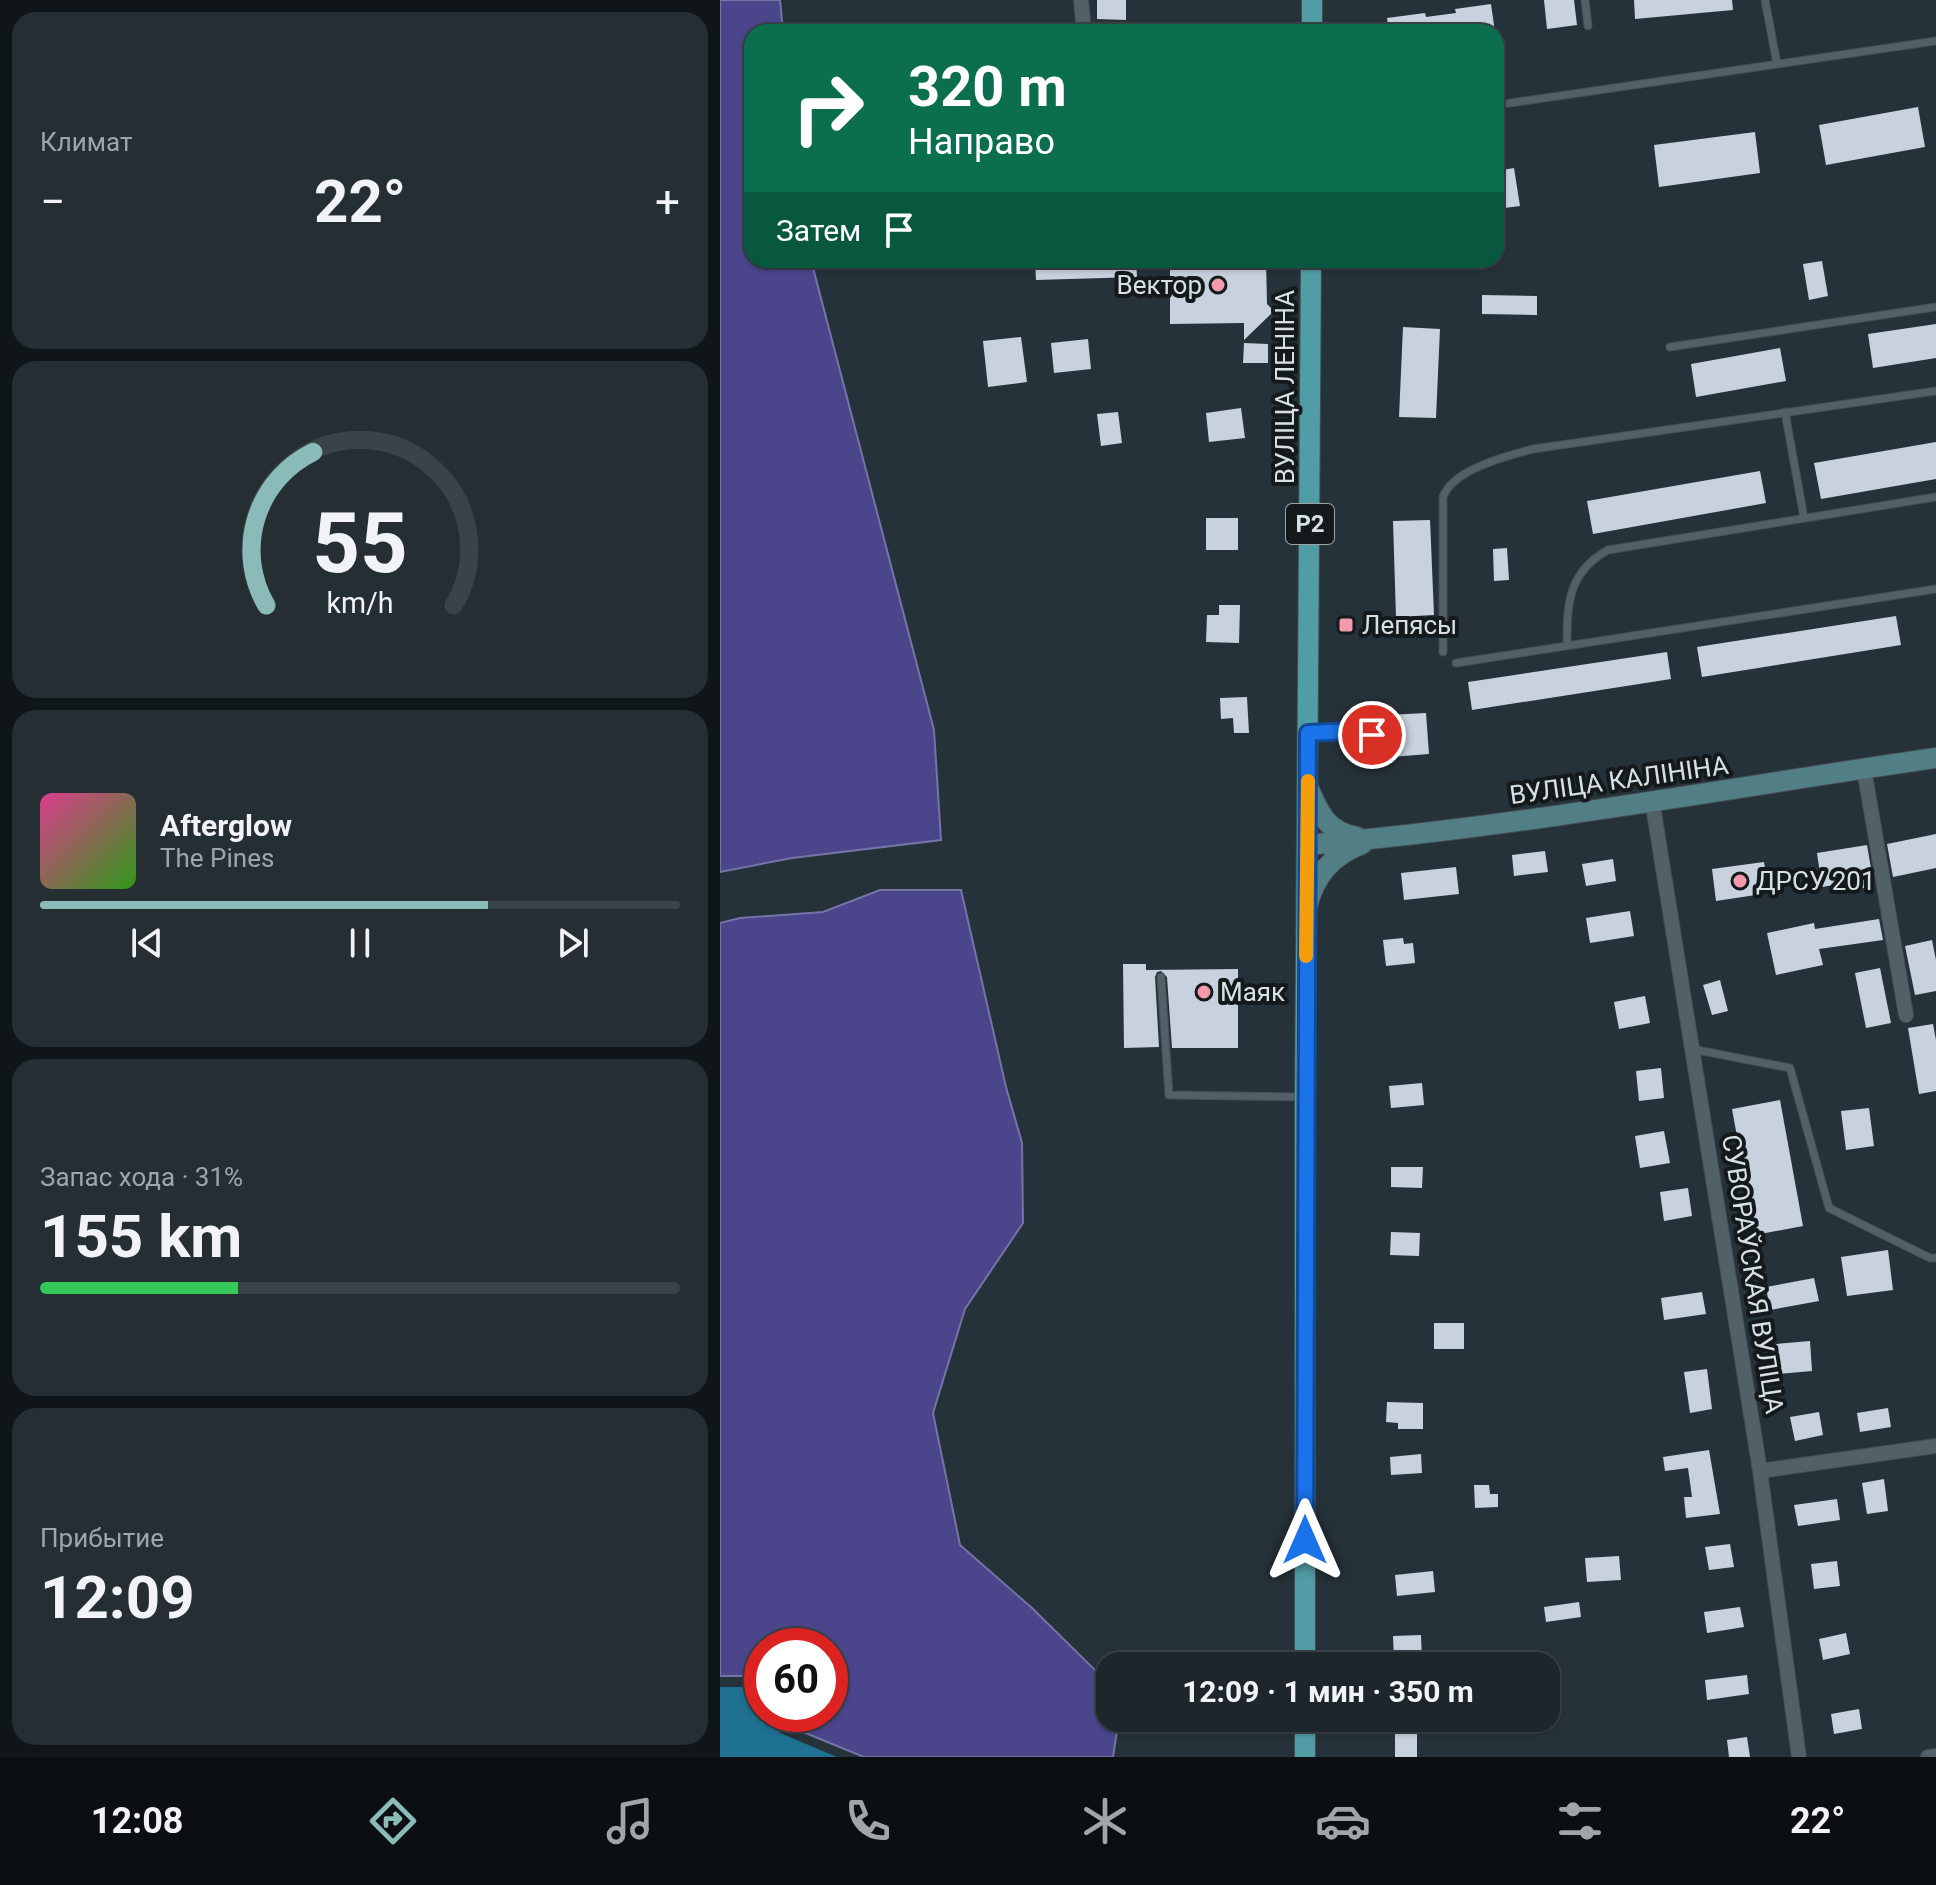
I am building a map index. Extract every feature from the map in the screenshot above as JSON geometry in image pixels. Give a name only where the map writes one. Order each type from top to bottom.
[{"type":"main road","points":[[1312,0],[1312,24]]},
{"type":"main road","name":"ВУЛІЦА ЛЕНІНА","points":[[1305,1652],[1311,268]]},
{"type":"main road","points":[[1305,1732],[1305,1757]]},
{"type":"street","points":[[1081,0],[1083,24]]},
{"type":"street","name":"ВУЛІЦА КАЛІНІНА","points":[[1307,845],[1377,839],[1739,789],[1936,758]]},
{"type":"street","points":[[1864,769],[1906,1015]]},
{"type":"street","points":[[1308,787],[1319,813],[1334,830],[1377,839]]},
{"type":"street","name":"СУВОРАЎСКАЯ ВУЛІЦА","points":[[1652,800],[1760,1471],[1799,1757]]},
{"type":"street","points":[[1307,908],[1310,893],[1333,859],[1349,849],[1377,839]]},
{"type":"street","points":[[1760,1471],[1936,1446]]},
{"type":"street","points":[[1928,1757],[1936,1756]]},
{"type":"lane","points":[[1585,0],[1588,26]]},
{"type":"lane","points":[[1765,0],[1777,64]]},
{"type":"lane","points":[[1504,104],[1936,41]]},
{"type":"lane","points":[[1670,347],[1936,307]]},
{"type":"lane","points":[[1443,652],[1443,497],[1450,485],[1498,459],[1533,449],[1936,391]]},
{"type":"lane","points":[[1785,412],[1804,518]]},
{"type":"lane","points":[[1567,645],[1567,618],[1573,588],[1594,557],[1608,550],[1936,497]]},
{"type":"lane","points":[[1456,663],[1936,589]]},
{"type":"lane","points":[[1308,733],[1372,730],[1372,745]]},
{"type":"lane","points":[[1161,977],[1169,1095],[1305,1097]]},
{"type":"lane","points":[[1692,1049],[1790,1068],[1829,1208],[1930,1258],[1936,1258]]},
{"type":"shaded area","points":[[720,0],[780,0],[782,24],[744,24],[744,268],[813,268],[934,730],[941,840],[792,858],[720,872]]},
{"type":"shaded area","points":[[880,890],[961,890],[1006,1087],[1022,1143],[1023,1223],[965,1309],[933,1413],[960,1545],[1032,1608],[1095,1670],[1096,1732],[1117,1732],[1113,1757],[864,1757],[803,1732],[848,1732],[848,1628],[744,1628],[744,1676],[720,1676],[720,923],[740,918],[823,912]]},
{"type":"shaded area","points":[[720,1687],[744,1687],[744,1732],[779,1732],[837,1757],[720,1757]]},
{"type":"building","points":[[1097,0],[1126,0],[1126,20],[1097,19]]},
{"type":"building","points":[[1544,0],[1574,0],[1577,25],[1547,29]]},
{"type":"building","points":[[1634,0],[1732,0],[1733,10],[1635,19]]},
{"type":"building","points":[[1491,4],[1494,24],[1388,24],[1387,18],[1425,13],[1426,17],[1456,13],[1455,9]]},
{"type":"building","points":[[1918,107],[1925,147],[1826,165],[1819,125]]},
{"type":"building","points":[[1755,132],[1760,173],[1659,187],[1654,145]]},
{"type":"building","points":[[1514,168],[1520,206],[1504,208],[1504,170]]},
{"type":"building","points":[[1822,261],[1828,296],[1809,300],[1803,264]]},
{"type":"building","points":[[1035,268],[1136,268],[1137,277],[1036,280]]},
{"type":"building","name":"Вектор","points":[[1170,268],[1266,268],[1267,304],[1274,311],[1244,340],[1244,323],[1170,324]]},
{"type":"building","points":[[1482,295],[1537,296],[1537,315],[1482,314]]},
{"type":"building","points":[[1936,324],[1936,358],[1873,368],[1868,334]]},
{"type":"building","points":[[1403,327],[1440,329],[1436,418],[1399,417]]},
{"type":"building","points":[[1021,337],[1027,382],[988,387],[983,341]]},
{"type":"building","points":[[1088,339],[1091,369],[1054,373],[1051,343]]},
{"type":"building","points":[[1244,343],[1268,344],[1268,363],[1243,363]]},
{"type":"building","points":[[1780,348],[1786,381],[1696,397],[1691,364]]},
{"type":"building","points":[[1241,408],[1245,438],[1209,442],[1206,413]]},
{"type":"building","points":[[1118,412],[1122,443],[1101,446],[1097,414]]},
{"type":"building","points":[[1936,442],[1936,479],[1821,499],[1814,463]]},
{"type":"building","points":[[1760,471],[1766,503],[1593,534],[1587,501]]},
{"type":"building","points":[[1206,518],[1238,518],[1238,550],[1206,550]]},
{"type":"building","points":[[1430,520],[1434,615],[1396,617],[1393,521]]},
{"type":"building","points":[[1507,548],[1509,580],[1494,581],[1493,549]]},
{"type":"building","points":[[1219,605],[1240,605],[1239,643],[1206,642],[1207,615],[1219,615]]},
{"type":"building","points":[[1896,616],[1901,645],[1702,677],[1697,647]]},
{"type":"building","points":[[1667,652],[1671,679],[1472,710],[1468,682]]},
{"type":"building","points":[[1247,697],[1249,733],[1234,733],[1233,718],[1221,719],[1220,698]]},
{"type":"building","points":[[1426,713],[1429,754],[1391,757],[1388,715]]},
{"type":"building","points":[[1936,834],[1936,868],[1893,877],[1887,844]]},
{"type":"building","points":[[1867,845],[1874,886],[1853,890],[1852,882],[1822,887],[1817,853]]},
{"type":"building","points":[[1545,851],[1548,872],[1514,876],[1512,855]]},
{"type":"building","points":[[1613,859],[1616,881],[1586,886],[1582,864]]},
{"type":"building","name":"ДРСУ 201","points":[[1764,862],[1769,893],[1716,901],[1712,869]]},
{"type":"building","points":[[1456,867],[1459,894],[1404,900],[1401,873]]},
{"type":"building","points":[[1630,911],[1634,936],[1590,943],[1586,918]]},
{"type":"building","points":[[1879,919],[1883,940],[1819,949],[1823,965],[1776,975],[1767,933],[1814,923],[1815,929]]},
{"type":"building","points":[[1403,938],[1404,944],[1413,943],[1415,963],[1386,966],[1383,940]]},
{"type":"building","points":[[1932,940],[1936,960],[1936,991],[1915,995],[1905,946]]},
{"type":"building","name":"Маяк","points":[[1123,964],[1146,964],[1146,970],[1238,969],[1238,1048],[1172,1048],[1167,977],[1161,971],[1155,977],[1159,1047],[1124,1048]]},
{"type":"building","points":[[1880,968],[1891,1023],[1866,1028],[1855,973]]},
{"type":"building","points":[[1720,980],[1728,1011],[1712,1015],[1703,985]]},
{"type":"building","points":[[1645,996],[1650,1023],[1619,1029],[1614,1002]]},
{"type":"building","points":[[1933,1024],[1936,1091],[1919,1094],[1908,1028]]},
{"type":"building","points":[[1661,1068],[1664,1098],[1639,1101],[1636,1071]]},
{"type":"building","points":[[1422,1083],[1424,1105],[1391,1108],[1389,1086]]},
{"type":"building","points":[[1780,1100],[1803,1226],[1755,1235],[1732,1109]]},
{"type":"building","points":[[1869,1108],[1874,1146],[1846,1150],[1841,1111]]},
{"type":"building","points":[[1664,1131],[1670,1163],[1640,1168],[1635,1136]]},
{"type":"building","points":[[1391,1167],[1423,1167],[1422,1188],[1391,1187]]},
{"type":"building","points":[[1688,1188],[1692,1216],[1664,1221],[1660,1192]]},
{"type":"building","points":[[1391,1232],[1420,1233],[1419,1256],[1390,1255]]},
{"type":"building","points":[[1888,1250],[1893,1290],[1847,1296],[1841,1257]]},
{"type":"building","points":[[1814,1278],[1819,1301],[1770,1310],[1766,1287]]},
{"type":"building","points":[[1702,1292],[1706,1314],[1664,1320],[1661,1298]]},
{"type":"building","points":[[1434,1323],[1464,1323],[1464,1349],[1434,1349]]},
{"type":"building","points":[[1810,1341],[1812,1371],[1768,1375],[1765,1345]]},
{"type":"building","points":[[1707,1369],[1712,1409],[1690,1413],[1684,1372]]},
{"type":"building","points":[[1387,1402],[1423,1403],[1423,1429],[1398,1429],[1398,1423],[1386,1422]]},
{"type":"building","points":[[1888,1408],[1891,1427],[1860,1432],[1857,1413]]},
{"type":"building","points":[[1819,1412],[1823,1435],[1795,1441],[1790,1417]]},
{"type":"building","points":[[1709,1450],[1720,1514],[1686,1518],[1684,1497],[1692,1497],[1688,1468],[1665,1471],[1663,1457]]},
{"type":"building","points":[[1421,1454],[1422,1473],[1391,1475],[1390,1457]]},
{"type":"building","points":[[1884,1479],[1888,1511],[1867,1514],[1862,1483]]},
{"type":"building","points":[[1474,1485],[1489,1485],[1490,1494],[1498,1494],[1498,1507],[1475,1508]]},
{"type":"building","points":[[1837,1499],[1840,1520],[1798,1526],[1794,1505]]},
{"type":"building","points":[[1730,1544],[1734,1567],[1709,1570],[1705,1547]]},
{"type":"building","points":[[1619,1556],[1621,1580],[1587,1582],[1585,1558]]},
{"type":"building","points":[[1837,1561],[1840,1586],[1814,1589],[1811,1564]]},
{"type":"building","points":[[1433,1571],[1435,1592],[1397,1596],[1395,1575]]},
{"type":"building","points":[[1579,1602],[1581,1617],[1546,1622],[1544,1607]]},
{"type":"building","points":[[1740,1607],[1744,1627],[1707,1633],[1704,1612]]},
{"type":"building","points":[[1846,1633],[1850,1654],[1823,1660],[1819,1639]]},
{"type":"building","points":[[1421,1635],[1422,1652],[1394,1652],[1393,1636]]},
{"type":"building","points":[[1747,1675],[1749,1694],[1707,1700],[1705,1680]]},
{"type":"building","points":[[1859,1709],[1862,1729],[1834,1734],[1831,1714]]},
{"type":"building","points":[[1395,1732],[1417,1732],[1417,1757],[1395,1757]]},
{"type":"building","points":[[1747,1737],[1750,1757],[1729,1757],[1727,1740]]},
{"type":"slow traffic","points":[[1306,956],[1308,781]]},
{"type":"place","name":"Вектор","points":[[1218,285]]},
{"type":"place","name":"Лепясы","points":[[1346,625]]},
{"type":"place","name":"ДРСУ 201","points":[[1740,881]]},
{"type":"place","name":"Маяк","points":[[1204,992]]},
{"type":"route","points":[[1305,1540],[1308,733],[1372,730],[1372,735]]}]
